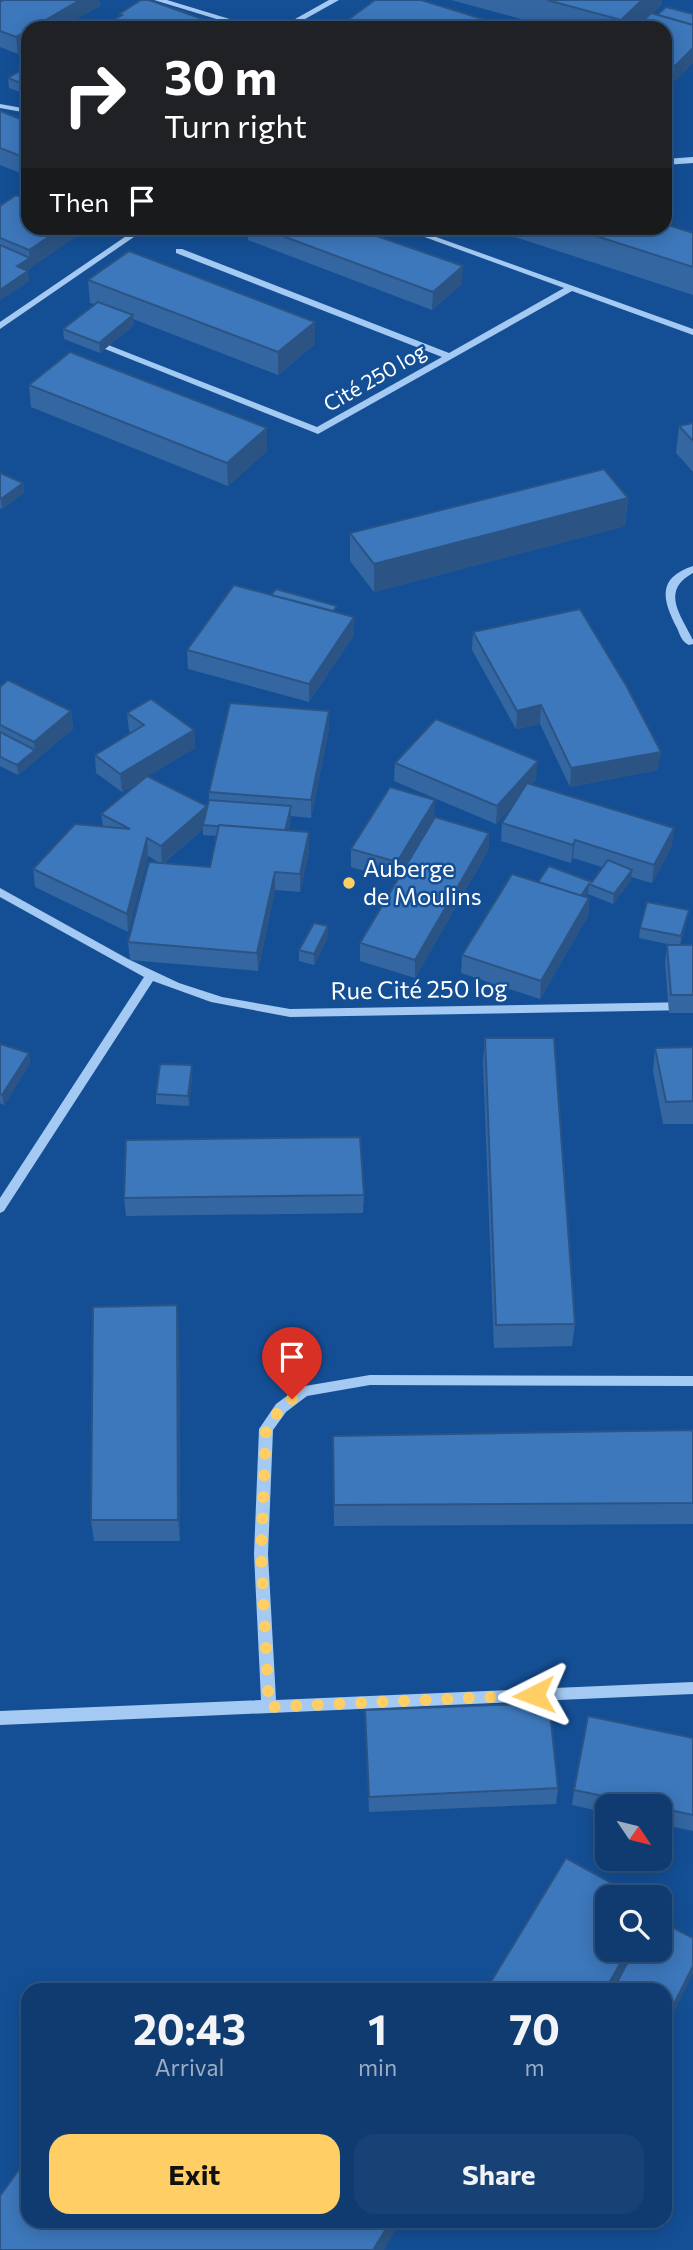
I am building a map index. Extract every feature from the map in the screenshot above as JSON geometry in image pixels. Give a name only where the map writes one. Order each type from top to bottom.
[{"type":"street","points":[[158,0],[230,21]]},
{"type":"street","points":[[296,21],[335,0]]},
{"type":"street","points":[[0,106],[21,110]]},
{"type":"street","points":[[672,162],[693,160]]},
{"type":"street","points":[[0,326],[133,235]]},
{"type":"street","points":[[423,235],[693,332]]},
{"type":"street","points":[[179,251],[447,356]]},
{"type":"street","name":"Cité 250 log","points":[[85,340],[318,431],[571,288]]},
{"type":"street","points":[[689,642],[669,600],[668,588],[674,580],[693,569]]},
{"type":"street","name":"Rue Cité 250 log","points":[[0,892],[151,975],[198,994],[241,1006],[290,1013],[693,1006]]},
{"type":"street","points":[[0,1208],[151,975]]},
{"type":"street","points":[[269,1707],[261,1554],[266,1429],[281,1408],[304,1391],[370,1380],[693,1381]]},
{"type":"street","points":[[0,1718],[693,1688]]},
{"type":"building","points":[[80,0],[44,21],[21,21],[21,34],[16,37],[0,31],[0,2]]},
{"type":"building","points":[[141,0],[149,0],[208,21],[112,21],[122,15],[119,14]]},
{"type":"building","points":[[375,0],[421,0],[489,21],[346,21]]},
{"type":"building","points":[[547,0],[642,0],[621,20]]},
{"type":"building","points":[[666,7],[693,14],[693,25],[657,15]]},
{"type":"building","points":[[651,13],[693,25],[693,48],[675,66],[672,65],[672,21],[643,21]]},
{"type":"building","points":[[21,70],[21,83],[8,78]]},
{"type":"building","points":[[0,111],[21,119],[21,156],[0,148]]},
{"type":"building","points":[[16,195],[21,197],[21,235],[52,235],[29,250],[0,238],[0,206]]},
{"type":"building","points":[[672,226],[693,233],[693,267],[593,235],[672,235]]},
{"type":"building","points":[[280,235],[374,235],[463,266],[433,292]]},
{"type":"building","points":[[0,245],[30,258],[17,266],[28,271],[0,290]]},
{"type":"building","points":[[129,251],[315,322],[278,352],[88,280]]},
{"type":"building","points":[[98,302],[133,315],[99,343],[63,329]]},
{"type":"building","points":[[70,352],[267,428],[227,463],[29,385]]},
{"type":"building","points":[[693,423],[693,441],[679,426]]},
{"type":"building","points":[[604,469],[628,498],[374,564],[350,533]]},
{"type":"building","points":[[0,473],[23,483],[1,499],[0,498]]},
{"type":"building","points":[[234,585],[354,617],[309,684],[187,650]]},
{"type":"building","points":[[276,589],[337,606],[333,611],[271,595]]},
{"type":"building","points":[[580,609],[627,687],[661,752],[571,768],[541,705],[517,711],[473,632]]},
{"type":"building","points":[[8,680],[71,711],[34,742],[0,725],[0,687]]},
{"type":"building","points":[[151,699],[194,730],[120,774],[95,755],[144,725],[127,713]]},
{"type":"building","points":[[230,703],[329,711],[311,800],[209,792]]},
{"type":"building","points":[[436,719],[538,761],[497,806],[395,763]]},
{"type":"building","points":[[0,732],[35,750],[17,765],[0,757]]},
{"type":"building","points":[[147,776],[207,806],[161,846],[147,838],[127,914],[33,869],[75,824],[130,829],[101,814]]},
{"type":"building","points":[[527,783],[674,828],[654,865],[575,840],[573,845],[502,823]]},
{"type":"building","points":[[390,787],[435,800],[397,862],[351,849]]},
{"type":"building","points":[[209,800],[291,806],[285,831],[203,825]]},
{"type":"building","points":[[435,817],[489,833],[415,960],[360,943]]},
{"type":"building","points":[[219,825],[309,832],[300,874],[275,872],[257,953],[128,942],[149,862],[210,867]]},
{"type":"building","points":[[608,860],[632,870],[614,894],[589,884],[581,896],[538,882],[549,866],[592,882]]},
{"type":"building","points":[[512,874],[589,898],[541,981],[462,955]]},
{"type":"building","points":[[647,902],[689,910],[681,936],[640,928]]},
{"type":"building","points":[[314,923],[328,926],[314,954],[299,950]]},
{"type":"building","points":[[667,945],[693,945],[693,995],[671,995]]},
{"type":"building","points":[[485,1038],[554,1038],[575,1324],[496,1325]]},
{"type":"building","points":[[0,1044],[29,1053],[2,1095],[0,1094]]},
{"type":"building","points":[[693,1047],[693,1101],[666,1102],[655,1048]]},
{"type":"building","points":[[160,1064],[192,1065],[188,1096],[156,1094]]},
{"type":"building","points":[[360,1137],[364,1195],[124,1198],[126,1140]]},
{"type":"building","points":[[177,1305],[178,1520],[91,1520],[93,1307]]},
{"type":"building","points":[[693,1430],[693,1503],[334,1505],[333,1436]]},
{"type":"building","points":[[549,1703],[558,1788],[369,1797],[365,1710]]},
{"type":"building","points":[[588,1716],[693,1738],[693,1815],[672,1811],[672,1794],[595,1794],[574,1790]]},
{"type":"building","points":[[566,1858],[615,1885],[595,1885],[595,1962],[621,1962],[609,1983],[490,1983]]},
{"type":"building","points":[[672,1927],[693,1938],[693,1966],[672,2008],[672,1983],[617,1983],[628,1962],[672,1962]]},
{"type":"building","points":[[21,2167],[21,2228],[387,2228],[373,2250],[0,2250],[0,2196]]},
{"type":"place","name":"Auberge de Moulins","points":[[349,883]]},
{"type":"route","points":[[292,1399],[281,1408],[266,1429],[261,1554],[269,1707],[534,1695]]}]
